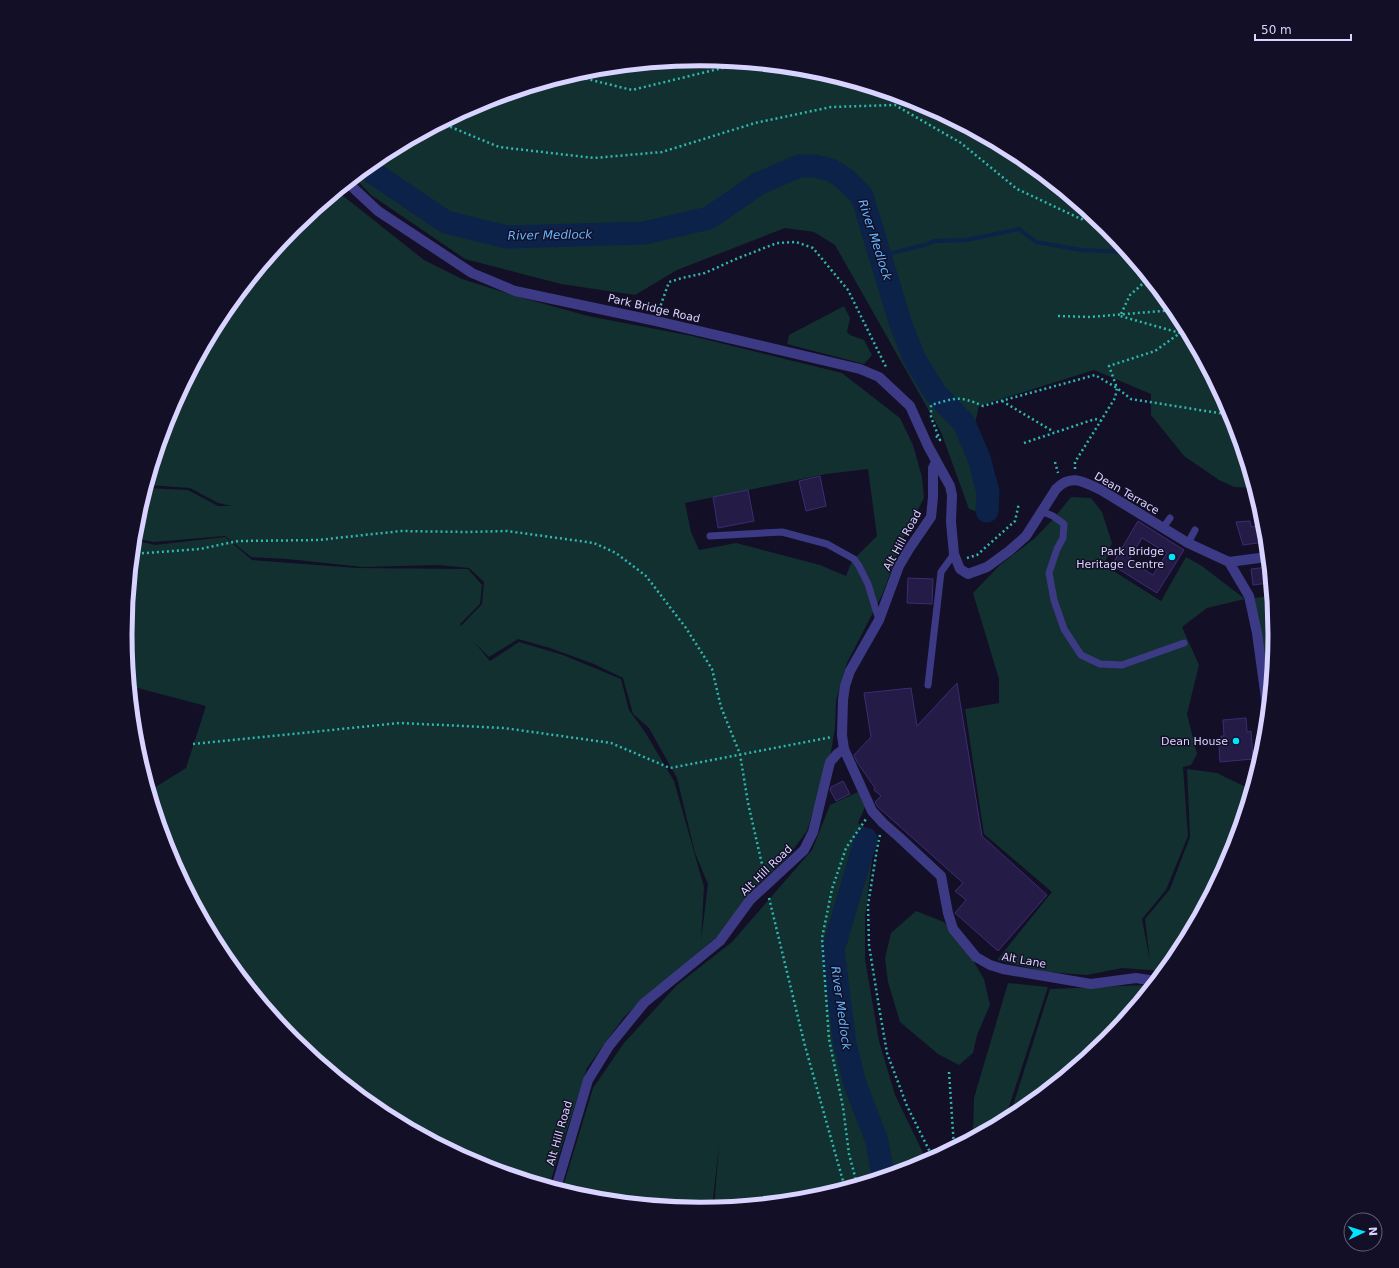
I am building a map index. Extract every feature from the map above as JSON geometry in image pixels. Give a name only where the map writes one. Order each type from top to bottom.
[{"type":"street","name":"Park Bridge Road","points":[[351,185],[378,212],[472,273],[515,291],[656,320],[860,369],[879,377],[910,406],[936,462]]},
{"type":"street","points":[[936,462],[950,486],[952,495],[951,522],[954,554],[960,569],[968,574],[987,567],[1009,551],[1026,536],[1051,494],[1061,484],[1075,480]]},
{"type":"street","name":"Alt Hill Road","points":[[557,1184],[588,1080],[608,1046],[644,1003],[720,941],[750,900],[804,850],[813,832],[830,762],[844,749],[842,735],[843,700],[845,686],[850,671],[879,620],[899,566],[931,517],[933,468],[936,462]]},
{"type":"street","name":"Dean Terrace","points":[[1075,480],[1101,490],[1188,543],[1229,562]]},
{"type":"street","points":[[1263,558],[1229,562],[1249,596],[1257,633],[1265,688]]},
{"type":"street","name":"Alt Lane","points":[[844,749],[872,811],[941,876],[948,913],[953,928],[976,957],[990,965],[1003,969],[1091,984],[1136,978],[1150,980]]},
{"type":"lane","points":[[1041,511],[1053,516],[1064,524],[1063,538],[1057,549],[1049,573],[1054,600],[1064,629],[1081,655],[1100,664],[1122,665],[1184,643]]},
{"type":"lane","points":[[1163,528],[1170,518]]},
{"type":"lane","points":[[1188,543],[1195,530]]},
{"type":"lane","points":[[710,536],[782,532],[827,544],[854,559],[859,566],[868,584],[879,620]]},
{"type":"lane","points":[[928,686],[941,572],[954,554]]},
{"type":"path","points":[[584,78],[632,90],[728,67]]},
{"type":"path","points":[[446,126],[499,147],[594,158],[662,152],[755,123],[831,107],[895,105],[961,143],[1017,189],[1081,219],[1087,219]]},
{"type":"path","points":[[656,320],[670,282],[704,273],[777,243],[796,242],[813,248],[848,290],[891,374]]},
{"type":"path","points":[[1120,316],[1130,295],[1145,282]]},
{"type":"path","points":[[1058,316],[1120,316],[1167,311]]},
{"type":"path","points":[[1075,480],[1075,462],[1115,398],[1117,388],[1109,366],[1155,352],[1180,333],[1120,316]]},
{"type":"path","points":[[931,405],[958,397],[971,400],[983,406],[1095,375],[1117,388],[1131,399],[1223,414]]},
{"type":"path","points":[[1002,401],[1055,433]]},
{"type":"path","points":[[1024,443],[1095,419],[1102,421]]},
{"type":"path","points":[[954,554],[964,560],[977,555],[1015,521],[1019,503]]},
{"type":"path","points":[[137,554],[200,549],[238,541],[318,540],[401,531],[507,531],[594,542],[616,553],[646,576],[686,628],[712,669],[721,708],[740,754],[748,803],[766,885],[805,1046],[844,1184]]},
{"type":"path","points":[[193,744],[400,723],[504,728],[611,743],[670,768],[821,740]]},
{"type":"path","points":[[857,1180],[849,1154],[842,1106],[829,1039],[822,938],[832,889],[846,848],[860,825],[872,811]]},
{"type":"path","points":[[883,823],[876,848],[868,905],[870,945],[876,991],[887,1053],[907,1106],[930,1153]]},
{"type":"path","points":[[949,1072],[954,1142]]},
{"type":"green space","points":[[662,67],[737,67],[810,77],[847,85],[882,96],[917,109],[951,125],[984,142],[1015,162],[1045,183],[1074,207],[1127,259],[1172,318],[1209,383],[1237,451],[1248,488],[1234,487],[1219,480],[1184,456],[1151,415],[1151,394],[1094,370],[979,406],[970,445],[994,517],[969,509],[941,432],[835,245],[814,232],[785,228],[677,270],[635,295],[561,284],[465,259],[371,195],[357,181],[416,142],[482,109],[552,85],[589,77]]},
{"type":"green space","points":[[341,194],[424,260],[462,279],[512,295],[588,316],[692,336],[842,373],[900,418],[913,445],[922,477],[924,498],[903,539],[882,595],[847,663],[836,701],[835,728],[831,752],[807,831],[787,858],[756,887],[719,935],[624,1017],[587,1068],[550,1182],[482,1159],[415,1126],[354,1085],[298,1036],[272,1009],[227,950],[190,885],[162,817],[153,788],[186,768],[206,706],[134,687],[132,634],[133,597],[139,541],[155,545],[225,537],[252,560],[357,568],[468,569],[482,585],[480,604],[460,624],[461,626],[482,604],[484,582],[469,568],[437,565],[363,567],[287,559],[251,557],[225,536],[153,542],[139,539],[151,488],[188,490],[218,506],[232,506],[218,503],[190,488],[152,485],[162,451],[190,383],[227,318],[272,259],[298,232]],"holes":[[[868,469],[877,536],[852,561],[846,576],[820,565],[736,543],[699,550],[691,532],[685,503],[826,474]],[[518,639],[550,648],[594,664],[623,678],[633,714],[649,728],[677,778],[695,853],[708,884],[701,941],[704,887],[674,781],[645,732],[629,710],[621,679],[563,655],[519,642],[490,661],[474,642],[489,657]]]},
{"type":"green space","points":[[844,306],[850,318],[847,332],[850,335],[864,340],[872,355],[864,364],[787,344],[789,335]]},
{"type":"green space","points":[[1071,497],[1091,498],[1102,512],[1112,543],[1104,565],[1161,601],[1186,557],[1202,566],[1245,599],[1207,608],[1182,627],[1199,665],[1187,714],[1197,754],[1191,765],[1183,767],[1188,836],[1166,890],[1142,919],[1150,961],[1145,919],[1170,889],[1190,837],[1187,769],[1217,773],[1246,787],[1237,817],[1209,885],[1172,950],[1157,971],[1122,968],[1087,975],[1046,972],[997,960],[1052,892],[984,834],[965,709],[999,703],[999,679],[973,593],[1000,565],[1035,538]]},
{"type":"green space","points":[[1266,597],[1268,634],[1266,669],[1259,619],[1254,598]]},
{"type":"green space","points":[[858,792],[865,807],[858,823],[875,834],[865,917],[865,959],[879,1041],[895,1095],[924,1156],[882,1172],[847,1183],[774,1197],[737,1201],[715,1202],[719,1145],[713,1202],[662,1201],[625,1197],[563,1185],[593,1088],[624,1043],[677,985],[732,942],[812,850],[830,805]]},
{"type":"green space","points":[[916,911],[944,922],[971,957],[984,979],[990,1005],[977,1035],[973,1053],[959,1065],[938,1054],[900,1022],[888,982],[885,958],[891,933]]},
{"type":"green space","points":[[1008,983],[1048,987],[1008,1111],[973,1131],[974,1098]]},
{"type":"green space","points":[[1146,985],[1127,1009],[1074,1061],[1045,1085],[1012,1108],[1050,989]]},
{"type":"building","points":[[820,476],[826,506],[806,511],[799,481]]},
{"type":"building","points":[[748,490],[754,521],[718,528],[713,497]]},
{"type":"building","name":"Park Bridge Heritage Centre","points":[[1138,521],[1184,550],[1157,593],[1112,565]],"holes":[[[1142,538],[1167,553],[1153,575],[1129,560]]]},
{"type":"building","points":[[1250,521],[1251,527],[1257,526],[1260,543],[1243,545],[1236,522]]},
{"type":"building","points":[[1264,568],[1265,584],[1253,585],[1251,569]]},
{"type":"building","points":[[908,578],[933,579],[932,604],[907,603]]},
{"type":"building","points":[[957,683],[982,836],[1047,895],[998,951],[955,913],[966,900],[955,891],[963,883],[878,807],[875,802],[881,796],[874,790],[875,788],[857,762],[854,755],[871,737],[864,693],[911,688],[917,726]]},
{"type":"building","name":"Dean House","points":[[1246,718],[1247,732],[1251,731],[1253,759],[1220,762],[1219,746],[1221,745],[1221,736],[1224,736],[1223,720]]},
{"type":"building","points":[[843,781],[850,794],[836,801],[830,790],[831,787]]},
{"type":"waterway","name":"River Medlock","points":[[371,171],[446,222],[507,237],[644,233],[709,218],[758,184],[799,166],[815,166],[831,170],[844,178],[862,196],[901,325],[915,360],[936,394],[964,423],[979,458],[988,492],[987,511]]},
{"type":"waterway","points":[[880,256],[928,244],[934,241],[967,240],[1019,229],[1036,242],[1081,250],[1120,252]]},
{"type":"waterway","name":"River Medlock","points":[[866,839],[833,950],[845,1044],[855,1084],[877,1141],[882,1172]]},
{"type":"place","name":"Park Bridge Heritage Centre","points":[[1172,557]]},
{"type":"place","name":"Dean House","points":[[1236,741]]}]
